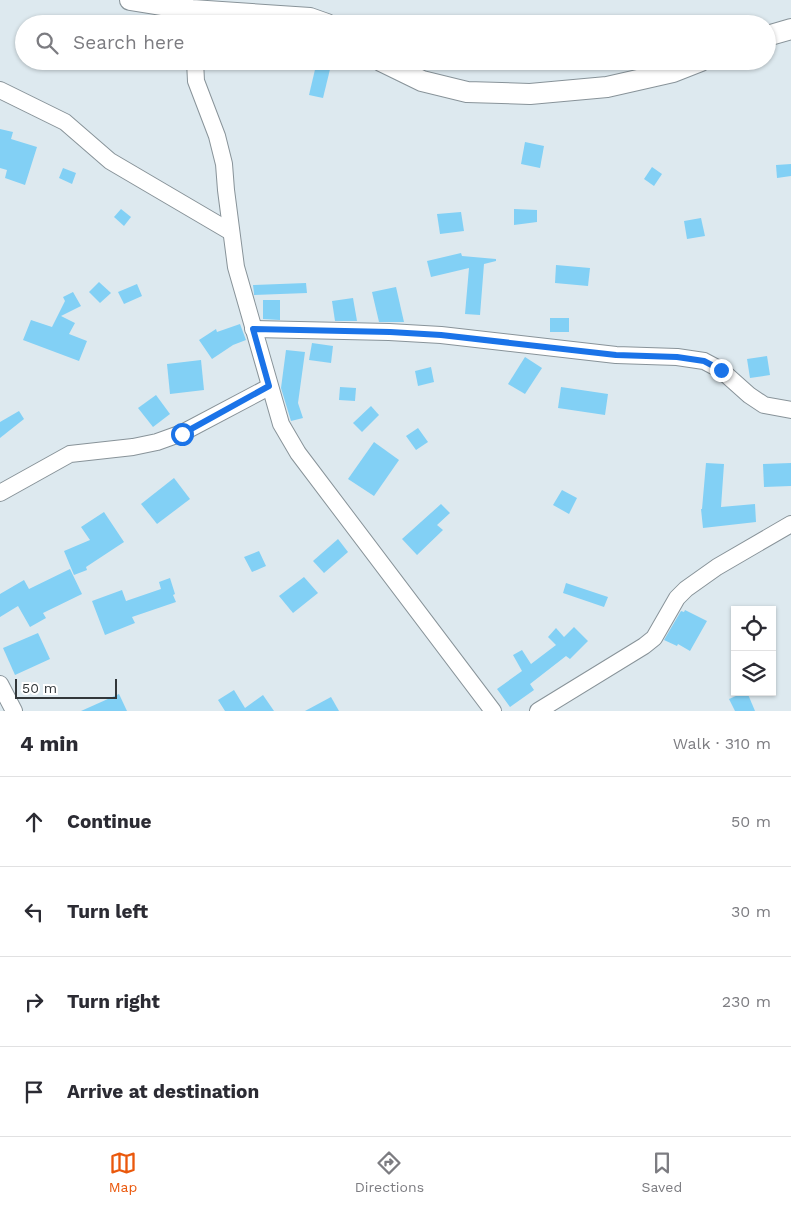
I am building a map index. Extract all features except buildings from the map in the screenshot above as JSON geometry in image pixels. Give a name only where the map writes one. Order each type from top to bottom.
[{"type":"street","points":[[130,0],[192,11],[259,15]]},
{"type":"street","points":[[776,33],[791,29]]},
{"type":"street","points":[[195,70],[196,82],[217,136],[224,164],[236,266],[280,424],[298,453],[493,711]]},
{"type":"street","points":[[399,70],[422,81],[467,92],[530,94],[607,87],[678,70]]},
{"type":"street","points":[[0,90],[65,122],[110,160],[232,232]]},
{"type":"street","points":[[253,329],[390,332],[616,355],[677,357],[704,361],[721,370],[749,395],[764,405],[791,410]]},
{"type":"street","points":[[0,493],[70,454],[133,447],[182,434],[269,386]]},
{"type":"street","points":[[538,711],[644,646],[654,638],[677,598],[686,589],[717,567],[791,524]]},
{"type":"street","points":[[0,684],[14,711]]},
{"type":"route","points":[[182,434],[269,386],[253,329],[441,335],[616,355],[677,357],[704,361],[721,370]]}]
